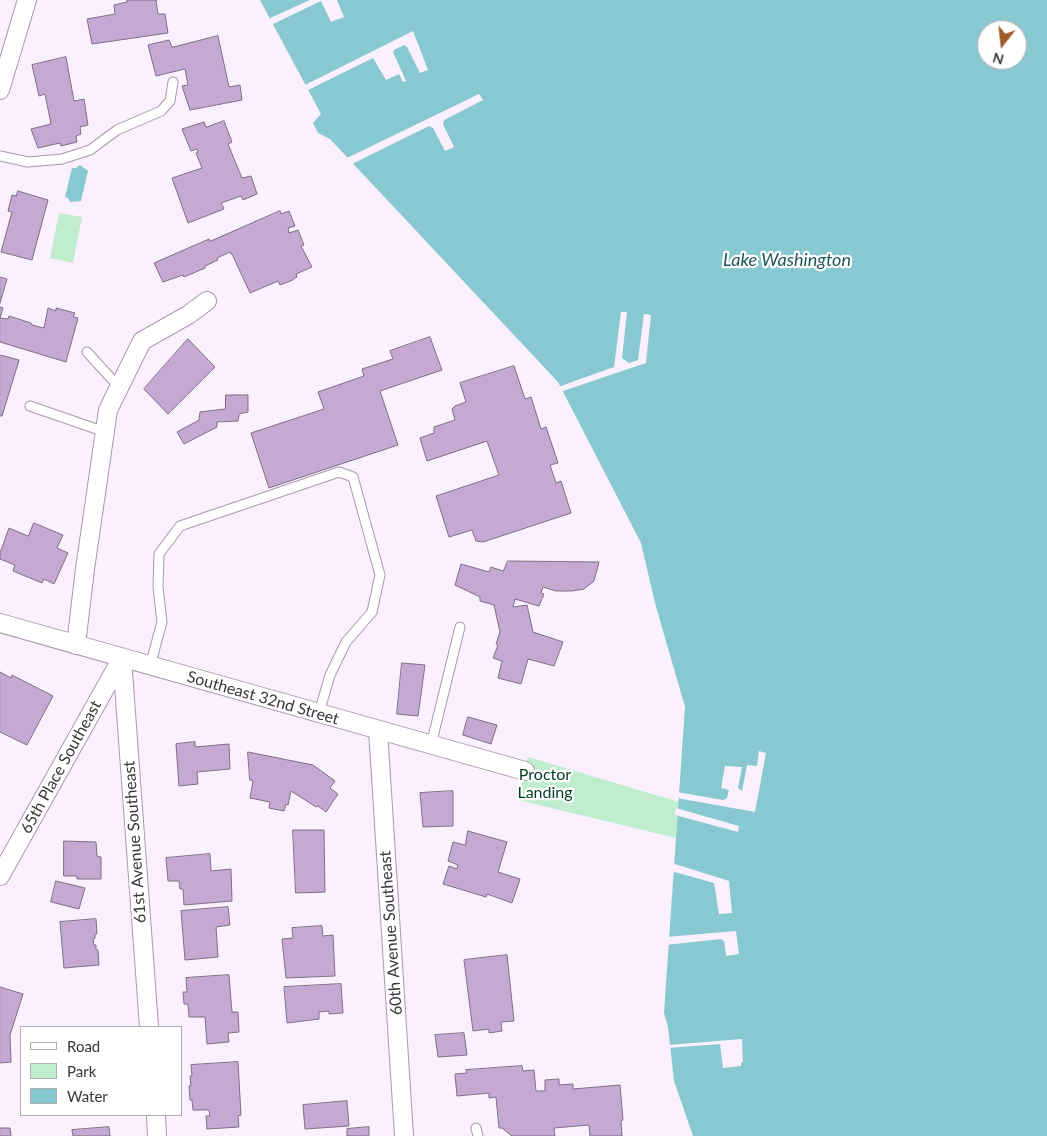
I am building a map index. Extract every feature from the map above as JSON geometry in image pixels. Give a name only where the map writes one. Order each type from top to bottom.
[{"type":"street","points":[[0,90],[27,0]]},
{"type":"street","points":[[76,645],[108,410],[142,341],[188,315],[207,301]]},
{"type":"street","name":"Southeast 32nd Street","points":[[0,624],[526,770]]},
{"type":"street","name":"65th Place Southeast","points":[[0,876],[122,658]]},
{"type":"street","name":"61st Avenue Southeast","points":[[122,658],[149,1026]]},
{"type":"street","name":"60th Avenue Southeast","points":[[378,730],[404,1136]]},
{"type":"street","points":[[156,1116],[157,1136]]},
{"type":"lane","points":[[0,156],[28,162],[62,159],[90,150],[117,130],[161,111],[170,101],[173,82]]},
{"type":"lane","points":[[87,352],[119,388]]},
{"type":"lane","points":[[30,406],[105,432]]},
{"type":"lane","points":[[150,666],[162,622],[158,587],[160,554],[180,526],[338,472],[352,477],[380,575],[372,612],[346,642],[330,675],[318,713]]},
{"type":"lane","points":[[431,745],[460,627]]},
{"type":"green space","points":[[59,213],[82,217],[73,263],[50,258]]},
{"type":"green space","name":"Proctor Landing","points":[[528,757],[679,802],[676,838],[518,800]]},
{"type":"water","name":"Lake Washington","points":[[260,0],[1047,0],[1047,1136],[693,1136],[674,1081],[668,1027],[664,1013],[685,707],[655,603],[641,543],[558,382],[330,139],[318,133],[313,123],[321,114]]},
{"type":"water","points":[[80,165],[88,171],[81,201],[70,202],[65,197],[72,168]]},
{"type":"pier","points":[[310,0],[337,0],[344,17],[331,22],[321,1],[271,25],[268,19]]},
{"type":"pier","points":[[413,31],[428,70],[420,73],[407,47],[404,45],[394,50],[393,52],[406,81],[403,82],[399,74],[386,80],[373,58],[306,91],[303,86]]},
{"type":"pier","points":[[479,94],[483,100],[444,120],[443,124],[454,147],[445,151],[433,128],[429,126],[350,165],[345,159]]},
{"type":"pier","points":[[621,312],[627,312],[622,358],[629,363],[638,360],[644,314],[651,315],[646,363],[560,392],[558,387],[614,367]]},
{"type":"pier","points":[[759,751],[766,753],[755,812],[677,798],[677,792],[723,800],[727,798],[729,790],[721,788],[725,766],[742,767],[738,788],[742,791],[747,765],[757,766]]},
{"type":"pier","points":[[676,808],[739,826],[738,832],[675,815]]},
{"type":"pier","points":[[672,863],[729,881],[732,913],[719,914],[714,883],[671,871]]},
{"type":"pier","points":[[736,931],[739,954],[726,956],[724,941],[721,939],[666,945],[667,937]]},
{"type":"pier","points":[[742,1039],[743,1062],[741,1066],[723,1068],[720,1044],[668,1048],[668,1045]]},
{"type":"building","points":[[127,0],[156,0],[158,14],[165,14],[168,33],[92,44],[87,19],[115,14],[114,5],[127,2]]},
{"type":"building","points":[[218,36],[229,87],[240,85],[242,100],[190,110],[182,86],[188,85],[185,69],[156,76],[148,45],[169,40],[172,47]]},
{"type":"building","points":[[66,57],[74,101],[84,99],[88,125],[80,127],[81,134],[76,136],[77,142],[61,146],[60,143],[38,148],[31,129],[51,124],[45,94],[39,96],[32,65]]},
{"type":"building","points":[[224,121],[232,142],[228,144],[242,178],[251,176],[257,194],[243,200],[241,196],[221,203],[224,209],[188,223],[172,178],[202,168],[196,153],[198,152],[197,149],[191,151],[182,129],[204,122],[206,127]]},
{"type":"building","points":[[18,191],[48,200],[32,260],[1,252],[12,212],[8,211],[12,195],[16,196]]},
{"type":"building","points":[[280,211],[281,214],[289,211],[295,226],[288,228],[289,233],[298,230],[304,245],[301,246],[312,267],[296,274],[297,277],[293,280],[280,285],[278,281],[250,293],[230,252],[217,258],[218,260],[205,266],[205,268],[184,277],[183,275],[163,282],[154,263]]},
{"type":"building","points":[[0,277],[7,279],[0,303]]},
{"type":"building","points":[[0,307],[3,308],[0,318]]},
{"type":"building","points":[[48,308],[75,313],[73,317],[78,318],[66,362],[0,342],[0,318],[8,319],[9,316],[44,328]]},
{"type":"building","points":[[430,337],[442,370],[380,391],[398,445],[269,488],[251,433],[324,409],[318,392],[364,376],[362,369],[393,359],[390,351]]},
{"type":"building","points":[[188,339],[215,367],[168,414],[144,389]]},
{"type":"building","points":[[0,355],[19,360],[2,416],[0,416]]},
{"type":"building","points":[[514,366],[525,399],[531,397],[541,429],[546,427],[558,463],[550,465],[556,483],[561,481],[571,513],[483,542],[476,541],[472,530],[449,537],[436,496],[499,475],[487,441],[427,461],[420,438],[434,433],[434,427],[455,420],[452,409],[466,402],[460,383]]},
{"type":"building","points":[[226,395],[248,395],[248,412],[239,414],[238,421],[217,422],[217,427],[184,444],[177,432],[199,420],[200,412],[225,409]]},
{"type":"building","points":[[34,523],[63,535],[57,548],[68,553],[54,584],[44,579],[42,583],[13,571],[15,565],[0,559],[0,553],[9,528],[28,536]]},
{"type":"building","points":[[508,561],[599,562],[594,581],[584,589],[556,591],[543,587],[541,593],[544,594],[539,606],[515,599],[513,607],[527,605],[533,632],[563,642],[554,666],[528,659],[521,684],[498,678],[502,661],[493,658],[500,632],[494,605],[480,601],[480,597],[455,585],[461,564],[489,572],[491,567],[503,571]]},
{"type":"building","points":[[402,663],[425,665],[418,716],[397,714]]},
{"type":"building","points":[[0,672],[11,678],[12,675],[53,696],[27,745],[0,732]]},
{"type":"building","points":[[468,717],[497,725],[491,744],[463,735]]},
{"type":"building","points":[[195,742],[195,747],[229,744],[230,769],[197,772],[198,784],[179,786],[176,744]]},
{"type":"building","points":[[248,752],[313,765],[335,781],[330,788],[338,794],[326,812],[291,791],[288,805],[286,804],[284,811],[269,808],[270,802],[250,798],[253,781],[250,780]]},
{"type":"building","points":[[453,791],[453,826],[423,827],[420,793]]},
{"type":"building","points":[[293,830],[324,830],[325,892],[296,893]]},
{"type":"building","points":[[468,831],[507,842],[498,872],[520,879],[512,903],[487,894],[486,897],[443,884],[449,866],[457,869],[458,865],[448,861],[453,842],[465,845]]},
{"type":"building","points":[[64,841],[96,842],[97,856],[101,857],[101,879],[77,879],[77,876],[64,876]]},
{"type":"building","points":[[210,854],[211,871],[231,869],[232,901],[184,905],[183,889],[180,889],[179,881],[168,881],[166,858]]},
{"type":"building","points":[[56,881],[85,888],[79,909],[51,902]]},
{"type":"building","points":[[228,907],[230,925],[216,927],[218,957],[185,960],[181,911]]},
{"type":"building","points":[[96,919],[97,934],[95,934],[93,939],[96,950],[98,950],[99,965],[64,968],[60,922]]},
{"type":"building","points":[[322,926],[323,936],[333,935],[335,976],[286,978],[282,939],[293,938],[292,928]]},
{"type":"building","points":[[507,955],[514,1021],[501,1022],[502,1031],[489,1033],[489,1029],[473,1031],[464,960]]},
{"type":"building","points":[[229,975],[232,1012],[238,1012],[239,1032],[228,1033],[229,1042],[207,1044],[205,1017],[189,1017],[188,1004],[184,1004],[183,992],[187,992],[186,978]]},
{"type":"building","points":[[341,984],[343,1013],[329,1014],[329,1011],[319,1012],[319,1019],[287,1023],[284,987]]},
{"type":"building","points":[[0,987],[23,994],[10,1035],[11,1062],[0,1063]]},
{"type":"building","points":[[464,1033],[467,1055],[438,1057],[435,1035]]},
{"type":"building","points":[[238,1062],[241,1115],[238,1116],[239,1127],[207,1129],[206,1116],[210,1116],[209,1110],[193,1110],[192,1100],[190,1100],[191,1065]]},
{"type":"building","points":[[522,1066],[523,1071],[534,1070],[536,1091],[545,1091],[545,1080],[559,1079],[559,1085],[573,1084],[573,1089],[620,1085],[623,1120],[621,1121],[622,1136],[590,1136],[589,1125],[554,1128],[555,1136],[512,1136],[502,1128],[499,1128],[496,1097],[489,1098],[489,1093],[457,1096],[455,1074],[467,1073],[466,1070]]},
{"type":"building","points":[[347,1101],[349,1126],[305,1129],[303,1105]]},
{"type":"building","points":[[109,1127],[110,1136],[73,1136],[72,1130]]},
{"type":"building","points":[[369,1127],[369,1136],[347,1136],[347,1129]]},
{"type":"building","points":[[0,1128],[10,1128],[11,1136],[0,1136]]}]
